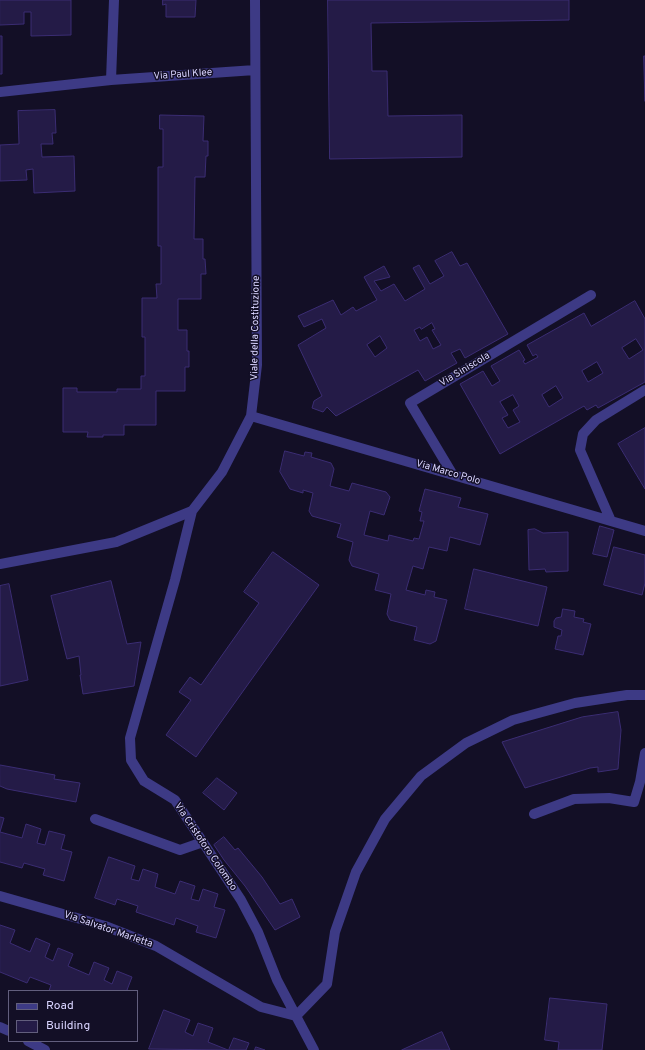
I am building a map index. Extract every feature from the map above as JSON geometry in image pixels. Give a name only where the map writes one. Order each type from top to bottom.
[{"type":"street","points":[[111,80],[114,0]]},
{"type":"street","name":"Viale della Costituzione","points":[[192,511],[222,472],[251,416],[258,365],[255,0]]},
{"type":"street","name":"Via Paul Klee","points":[[0,92],[111,80],[256,70]]},
{"type":"street","name":"Via Siniscola","points":[[453,475],[410,403],[592,295]]},
{"type":"street","points":[[611,521],[580,450],[583,434],[596,420],[645,390]]},
{"type":"street","name":"Via Marco Polo","points":[[251,416],[611,521],[643,528]]},
{"type":"street","points":[[0,564],[116,542],[192,511]]},
{"type":"street","name":"Via Cristoforo Colombo","points":[[192,511],[175,580],[130,738],[131,760],[144,781],[175,800],[241,900],[258,932],[277,980],[314,1050]]},
{"type":"street","points":[[296,1016],[327,984],[335,932],[356,872],[385,819],[421,776],[466,743],[513,720],[575,702],[627,695],[645,695]]},
{"type":"street","points":[[534,814],[574,799],[609,798],[634,802],[642,782],[645,753]]},
{"type":"street","points":[[95,819],[180,850],[203,842]]},
{"type":"street","name":"Via Salvator Marletta","points":[[0,896],[105,926],[156,946],[261,1007],[296,1016]]},
{"type":"street","points":[[30,1042],[45,1050]]},
{"type":"building","points":[[0,0],[71,0],[71,35],[31,36],[31,12],[24,12],[24,24],[0,25]]},
{"type":"building","points":[[163,0],[196,0],[195,17],[166,17],[166,4],[163,5]]},
{"type":"building","points":[[328,0],[569,0],[569,20],[371,23],[372,71],[387,71],[388,116],[462,115],[462,157],[330,159]]},
{"type":"building","points":[[0,36],[2,36],[2,74],[0,74]]},
{"type":"building","points":[[644,56],[645,56],[645,101]]},
{"type":"building","points":[[55,110],[56,133],[52,133],[53,144],[41,144],[42,157],[74,156],[75,191],[34,193],[33,169],[26,170],[27,180],[0,181],[0,145],[19,144],[18,111]]},
{"type":"building","points":[[160,115],[204,116],[203,141],[208,141],[208,156],[206,156],[205,177],[195,177],[194,239],[203,239],[203,259],[205,259],[206,274],[201,274],[201,299],[178,299],[178,330],[187,330],[187,351],[189,351],[189,367],[185,367],[185,391],[156,391],[156,425],[124,425],[124,435],[103,435],[103,437],[87,437],[88,432],[63,432],[63,388],[77,388],[77,392],[117,392],[117,389],[141,389],[141,376],[145,376],[145,337],[142,337],[142,298],[157,298],[156,284],[161,284],[161,246],[158,246],[158,167],[163,167],[163,129],[160,129]]},
{"type":"building","points":[[452,252],[460,266],[467,263],[508,334],[465,358],[460,349],[451,353],[457,363],[425,381],[418,370],[336,416],[327,407],[323,412],[312,408],[314,401],[322,396],[298,345],[326,328],[322,319],[304,327],[298,316],[333,300],[341,315],[353,307],[356,311],[377,300],[364,277],[384,266],[390,277],[374,281],[381,291],[394,284],[405,301],[425,289],[413,268],[419,265],[430,284],[444,276],[435,261]],"holes":[[[432,323],[435,329],[432,330],[441,345],[433,349],[427,337],[420,341],[414,330],[420,327],[421,329]],[[380,336],[387,348],[375,357],[367,345]]]},
{"type":"building","points":[[635,301],[645,319],[645,382],[598,408],[596,405],[587,410],[584,406],[500,454],[460,384],[483,371],[492,386],[500,381],[491,366],[519,350],[525,360],[523,361],[525,364],[538,357],[536,354],[533,356],[527,345],[584,313],[591,326]],"holes":[[[636,339],[643,350],[629,359],[622,348]],[[597,362],[603,373],[588,382],[582,371]],[[556,386],[563,398],[549,407],[542,395]],[[513,395],[519,406],[513,410],[520,422],[508,428],[502,418],[508,415],[500,402]]]},
{"type":"building","points":[[645,428],[645,489],[618,444]]},
{"type":"building","points":[[285,451],[304,456],[305,452],[312,453],[311,457],[331,463],[334,469],[330,486],[349,491],[352,483],[386,492],[390,497],[384,515],[370,511],[364,535],[388,541],[389,535],[413,541],[414,538],[419,539],[424,521],[420,521],[422,512],[419,511],[425,489],[461,498],[458,507],[488,514],[480,545],[450,537],[447,551],[429,547],[423,569],[413,566],[406,590],[425,595],[426,590],[435,592],[434,597],[447,600],[436,641],[430,644],[414,640],[417,627],[390,620],[387,614],[391,594],[375,590],[379,574],[352,566],[349,560],[353,542],[337,537],[341,524],[312,516],[309,511],[313,493],[303,490],[303,493],[290,489],[280,472]]},
{"type":"building","points":[[600,526],[614,530],[607,557],[593,554]]},
{"type":"building","points":[[535,529],[543,533],[568,532],[568,571],[546,572],[545,569],[529,570],[528,530]]},
{"type":"building","points":[[614,547],[645,555],[645,583],[642,595],[604,585]]},
{"type":"building","points":[[273,552],[319,585],[196,757],[166,735],[191,700],[179,692],[190,677],[201,685],[259,603],[244,592]]},
{"type":"building","points":[[474,569],[547,587],[538,626],[465,609]]},
{"type":"building","points":[[111,581],[127,644],[141,642],[134,686],[83,694],[79,656],[67,659],[51,596]]},
{"type":"building","points":[[9,584],[28,680],[0,686],[0,586]]},
{"type":"building","points":[[563,609],[575,611],[574,617],[584,619],[583,622],[591,624],[583,655],[555,649],[558,636],[561,636],[562,630],[554,627],[554,621],[556,618],[561,617]]},
{"type":"building","points":[[618,712],[621,730],[618,769],[598,772],[598,767],[590,768],[525,788],[502,742],[582,717]]},
{"type":"building","points":[[0,765],[55,775],[54,779],[80,783],[76,802],[7,789],[0,786]]},
{"type":"building","points":[[217,778],[237,793],[224,810],[203,793]]},
{"type":"building","points":[[0,817],[4,818],[0,832]]},
{"type":"building","points":[[26,824],[41,829],[37,843],[45,845],[49,831],[65,835],[61,849],[72,852],[64,881],[43,875],[45,869],[24,863],[22,868],[0,862],[0,832],[22,838]]},
{"type":"building","points":[[224,837],[235,850],[238,848],[262,877],[280,904],[292,899],[300,917],[275,930],[245,886],[214,845]]},
{"type":"building","points":[[109,857],[135,866],[131,879],[139,881],[143,869],[158,874],[155,887],[175,894],[180,881],[195,886],[191,899],[199,901],[203,889],[218,894],[214,907],[225,910],[216,938],[196,932],[198,926],[176,918],[174,925],[136,912],[138,906],[117,899],[115,905],[95,898]]},
{"type":"building","points":[[0,925],[15,930],[10,943],[30,952],[36,938],[50,944],[45,957],[53,961],[58,948],[73,954],[68,966],[89,975],[94,962],[109,968],[104,980],[112,984],[117,971],[132,977],[127,990],[49,990],[51,985],[30,977],[27,983],[0,972]]},
{"type":"building","points":[[550,998],[607,1004],[602,1050],[558,1050],[559,1042],[545,1040]]},
{"type":"building","points":[[164,1010],[190,1020],[185,1032],[193,1036],[198,1023],[213,1028],[208,1042],[228,1050],[149,1049]]},
{"type":"building","points":[[442,1032],[450,1050],[402,1050]]},
{"type":"building","points":[[234,1038],[249,1043],[246,1050],[229,1050]]},
{"type":"building","points":[[256,1047],[265,1050],[255,1050]]}]
